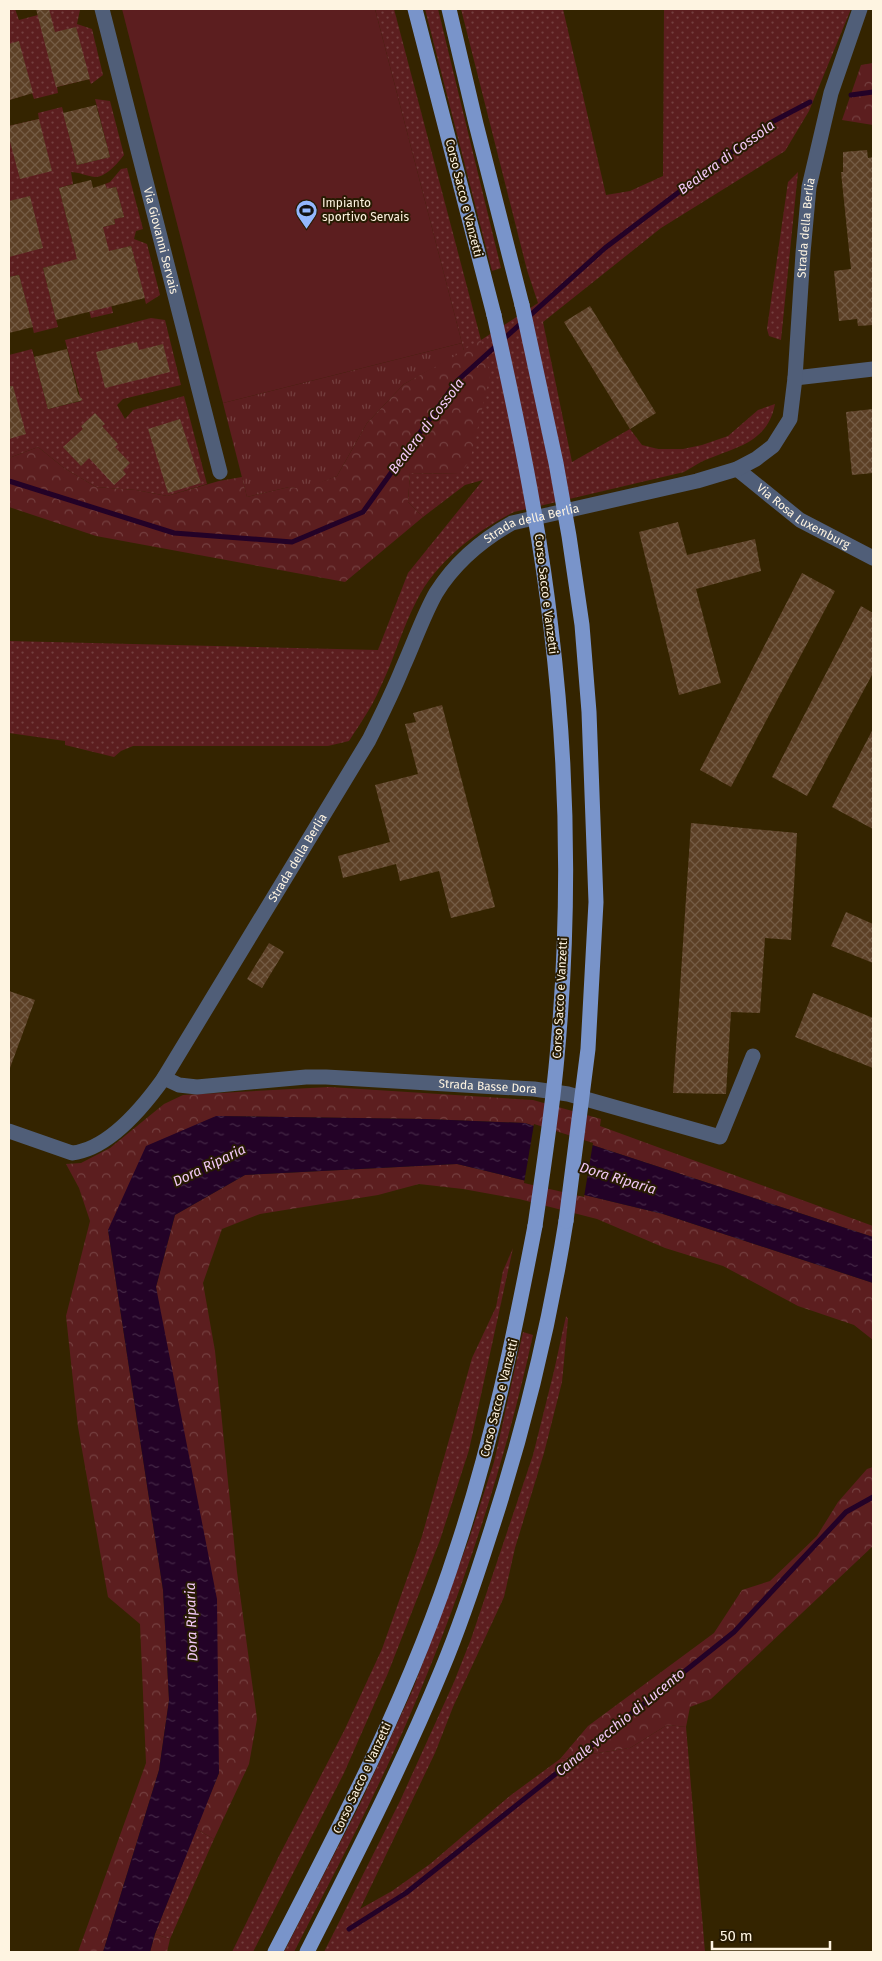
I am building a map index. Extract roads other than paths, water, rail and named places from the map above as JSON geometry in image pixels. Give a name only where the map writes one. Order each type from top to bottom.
[{"type":"main road","name":"Corso Sacco e Vanzetti","points":[[275,1952],[374,1757],[418,1655],[457,1549],[489,1443],[514,1334],[535,1226],[558,1038],[564,912],[563,803],[554,658],[540,544],[528,473],[494,314],[415,9]]},
{"type":"main road","points":[[307,1952],[403,1758],[442,1668],[475,1582],[513,1463],[544,1343],[566,1221],[588,1049],[596,902],[589,712],[582,625],[556,463],[522,305],[449,9]]},
{"type":"street","name":"Via Giovanni Servais","points":[[102,9],[220,472]]},
{"type":"street","name":"Strada della Berlia","points":[[9,1131],[62,1150],[82,1151],[109,1136],[136,1114],[147,1102],[164,1078],[369,740],[392,696],[436,593],[456,568],[493,534],[512,523],[697,481],[738,469],[756,460],[773,446],[790,419],[795,378],[809,187],[831,94],[860,9]]},
{"type":"street","points":[[795,378],[873,369]]},
{"type":"street","name":"Via Rosa Luxemburg","points":[[738,469],[800,520],[873,558]]},
{"type":"street","name":"Strada Basse Dora","points":[[164,1078],[179,1085],[197,1087],[326,1076],[534,1089],[568,1094],[720,1137],[753,1056]]},
{"type":"water","name":"Dora Riparia","points":[[216,1116],[427,1119],[525,1123],[873,1237],[873,1283],[663,1214],[457,1164],[245,1175],[175,1215],[156,1287],[217,1599],[219,1773],[155,1934],[150,1952],[103,1952],[159,1770],[169,1700],[163,1590],[108,1230],[146,1146]]},
{"type":"waterway","name":"Bealera di Cossola","points":[[851,95],[873,92]]},
{"type":"waterway","name":"Bealera di Cossola","points":[[9,481],[174,533],[292,542],[363,512],[457,381],[605,248],[770,123],[810,102]]},
{"type":"waterway","name":"Canale vecchio di Lucento","points":[[349,1929],[406,1893],[734,1632],[846,1512],[873,1497]]},
{"type":"place","name":"Impianto sportivo Servais","points":[[306,229]]}]
